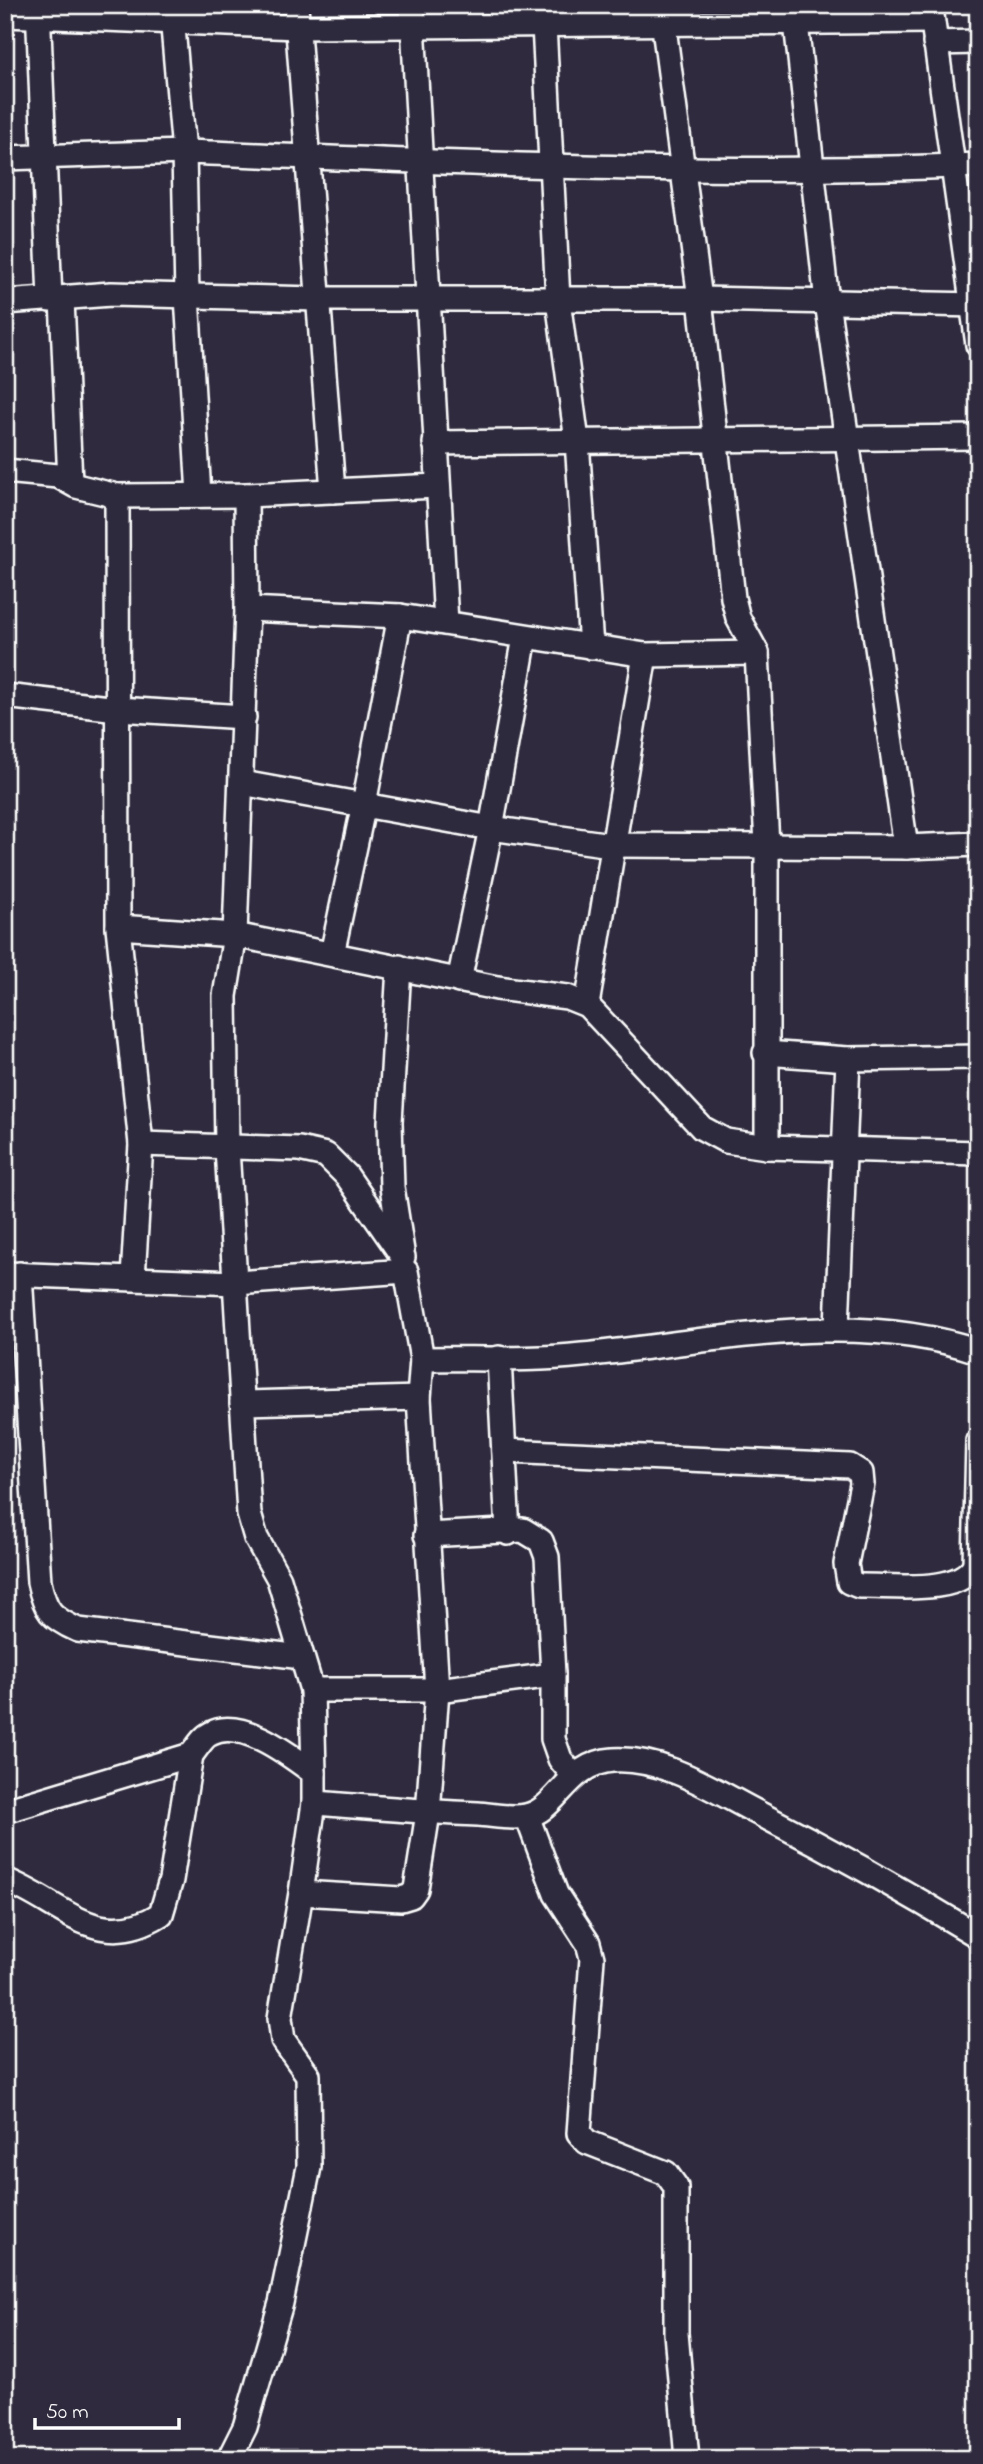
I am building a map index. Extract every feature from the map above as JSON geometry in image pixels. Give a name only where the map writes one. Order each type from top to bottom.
[{"type":"street","points":[[38,10],[44,155],[70,482]]},
{"type":"street","points":[[5,15],[38,10],[171,15],[413,17],[795,14],[933,23],[978,42]]},
{"type":"street","points":[[795,14],[827,302],[906,847]]},
{"type":"street","points":[[171,15],[184,152],[187,296],[199,495]]},
{"type":"street","points":[[663,15],[700,299],[735,608],[757,653],[767,845],[767,1147]]},
{"type":"street","points":[[297,16],[333,491]]},
{"type":"street","points":[[544,16],[558,300],[577,440],[592,647]]},
{"type":"street","points":[[413,17],[426,300],[446,623]]},
{"type":"street","points":[[933,23],[975,305],[978,345]]},
{"type":"street","points":[[5,158],[184,152],[420,162],[683,167],[813,169],[978,165]]},
{"type":"street","points":[[5,303],[111,294],[426,300],[700,299],[975,305]]},
{"type":"street","points":[[435,443],[978,437]]},
{"type":"street","points":[[5,471],[58,476],[117,496],[246,495],[438,486]]},
{"type":"street","points":[[229,2459],[245,2427],[281,2303],[309,2167],[308,2075],[282,2040],[279,2018],[314,1802],[312,1690],[279,1579],[256,1538],[249,1514],[227,1149],[225,996],[235,935],[242,783],[247,609],[246,495]]},
{"type":"street","points":[[117,496],[118,927],[141,1144],[133,1278]]},
{"type":"street","points":[[247,609],[400,616],[645,655],[757,653]]},
{"type":"street","points":[[332,954],[400,616]]},
{"type":"street","points":[[458,981],[491,828],[524,637]]},
{"type":"street","points":[[587,1005],[611,845],[645,655]]},
{"type":"street","points":[[5,696],[118,709],[244,717]]},
{"type":"street","points":[[242,783],[491,828],[611,845],[906,847],[978,844]]},
{"type":"street","points":[[118,927],[235,935],[458,981],[567,998],[587,1005],[702,1128],[726,1141],[767,1147],[843,1151],[978,1153]]},
{"type":"street","points":[[301,1893],[401,1899],[411,1896],[416,1889],[428,1813],[437,1690],[419,1398],[422,1359],[392,1187],[390,1122],[399,967]]},
{"type":"street","points":[[765,1053],[848,1059],[978,1057]]},
{"type":"street","points":[[837,1327],[848,1059]]},
{"type":"street","points":[[141,1144],[227,1149],[299,1149],[326,1155],[347,1176],[404,1264]]},
{"type":"street","points":[[302,1657],[78,1630],[58,1621],[44,1605],[39,1582],[12,1274],[236,1283],[404,1264]]},
{"type":"street","points":[[422,1359],[578,1356],[837,1327],[938,1338],[978,1351]]},
{"type":"street","points":[[499,1358],[508,1532]]},
{"type":"street","points":[[242,1404],[419,1398]]},
{"type":"street","points":[[505,1451],[850,1466],[861,1473],[862,1484],[846,1564],[849,1582],[859,1586],[945,1585],[961,1580],[976,1564],[978,1441]]},
{"type":"street","points":[[426,1535],[523,1530],[541,1542],[547,1557],[554,1750],[573,1775]]},
{"type":"street","points":[[312,1690],[437,1690],[553,1675]]},
{"type":"street","points":[[5,1880],[77,1921],[109,1930],[141,1927],[162,1914],[171,1880],[191,1755],[209,1734],[226,1729],[255,1736],[314,1773]]},
{"type":"street","points":[[5,1811],[191,1755]]},
{"type":"street","points":[[314,1802],[428,1813],[527,1816],[549,1801],[573,1775],[597,1763],[610,1760],[647,1762],[867,1868],[978,1936]]},
{"type":"street","points":[[527,1816],[556,1894],[582,1933],[592,1958],[579,2133],[587,2142],[666,2173],[676,2187],[676,2333],[687,2459]]}]
